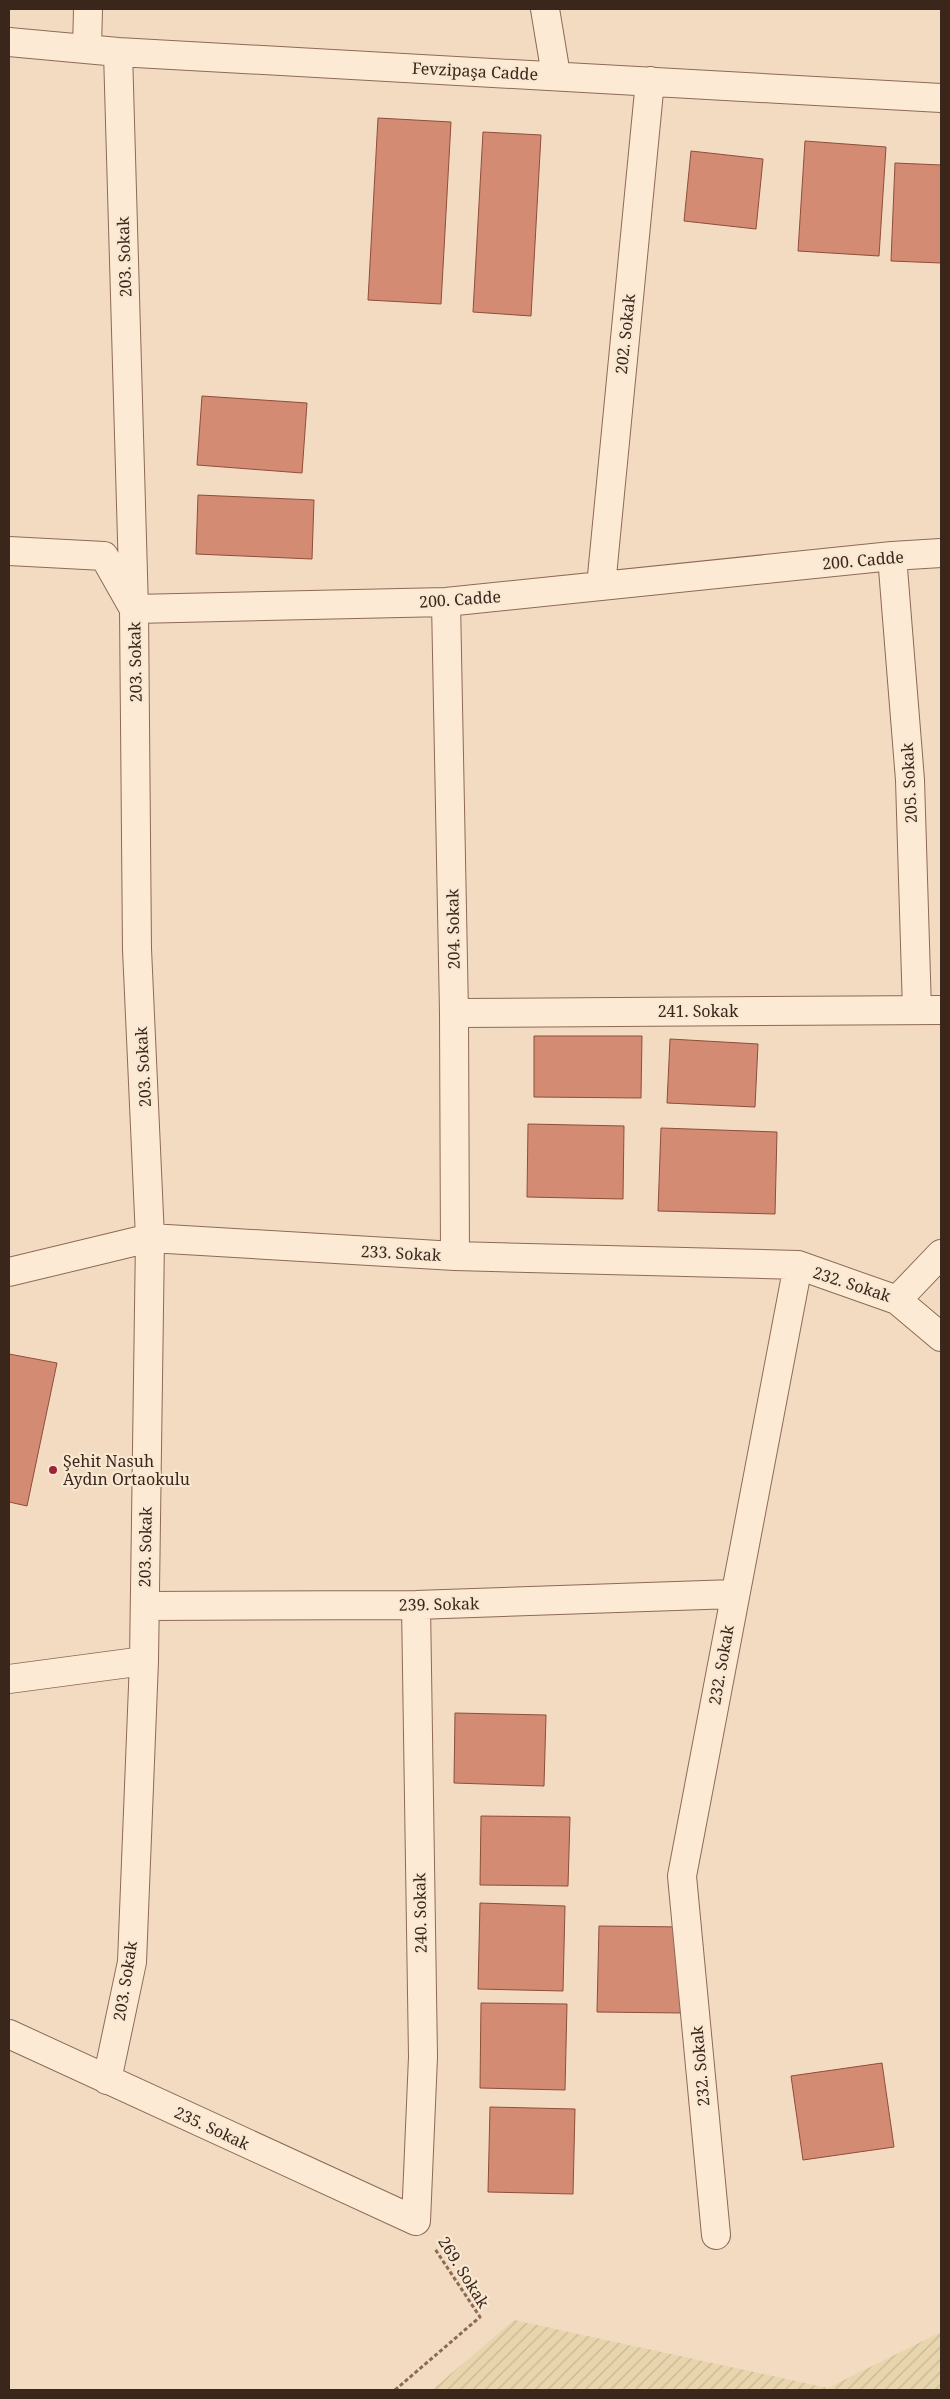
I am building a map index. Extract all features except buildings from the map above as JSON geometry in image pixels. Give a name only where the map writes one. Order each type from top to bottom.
[{"type":"street","points":[[87,49],[88,9]]},
{"type":"street","points":[[545,9],[556,75]]},
{"type":"street","name":"Fevzipaşa Cadde","points":[[9,42],[118,52],[941,98]]},
{"type":"street","name":"203. Sokak","points":[[107,2080],[132,1962],[144,1661],[150,1238],[138,949],[134,609],[118,52]]},
{"type":"street","name":"202. Sokak","points":[[601,586],[650,81]]},
{"type":"street","points":[[9,551],[104,556],[134,609]]},
{"type":"street","name":"200. Cadde","points":[[134,609],[446,602],[892,556],[941,553]]},
{"type":"street","name":"205. Sokak","points":[[892,556],[929,1010]]},
{"type":"street","name":"204. Sokak","points":[[446,602],[454,1013],[455,1256]]},
{"type":"street","name":"241. Sokak","points":[[454,1013],[929,1010]]},
{"type":"street","name":"233. Sokak","points":[[9,1272],[150,1238],[455,1256],[798,1266]]},
{"type":"street","name":"232. Sokak","points":[[716,2235],[682,1876],[734,1594],[798,1266],[897,1300],[941,1254]]},
{"type":"street","points":[[897,1300],[941,1337]]},
{"type":"street","name":"239. Sokak","points":[[145,1606],[416,1605],[734,1594]]},
{"type":"street","name":"240. Sokak","points":[[416,1605],[423,2057],[416,2221]]},
{"type":"street","points":[[9,1678],[144,1661]]},
{"type":"street","name":"235. Sokak","points":[[9,2034],[416,2221]]},
{"type":"path","name":"269. Sokak","points":[[395,2390],[480,2317],[416,2221]]},
{"type":"shaded area","points":[[514,2320],[828,2388],[941,2332],[941,2390],[432,2390]]},
{"type":"place","name":"Şehit Nasuh Aydın Ortaokulu","points":[[53,1470]]}]
